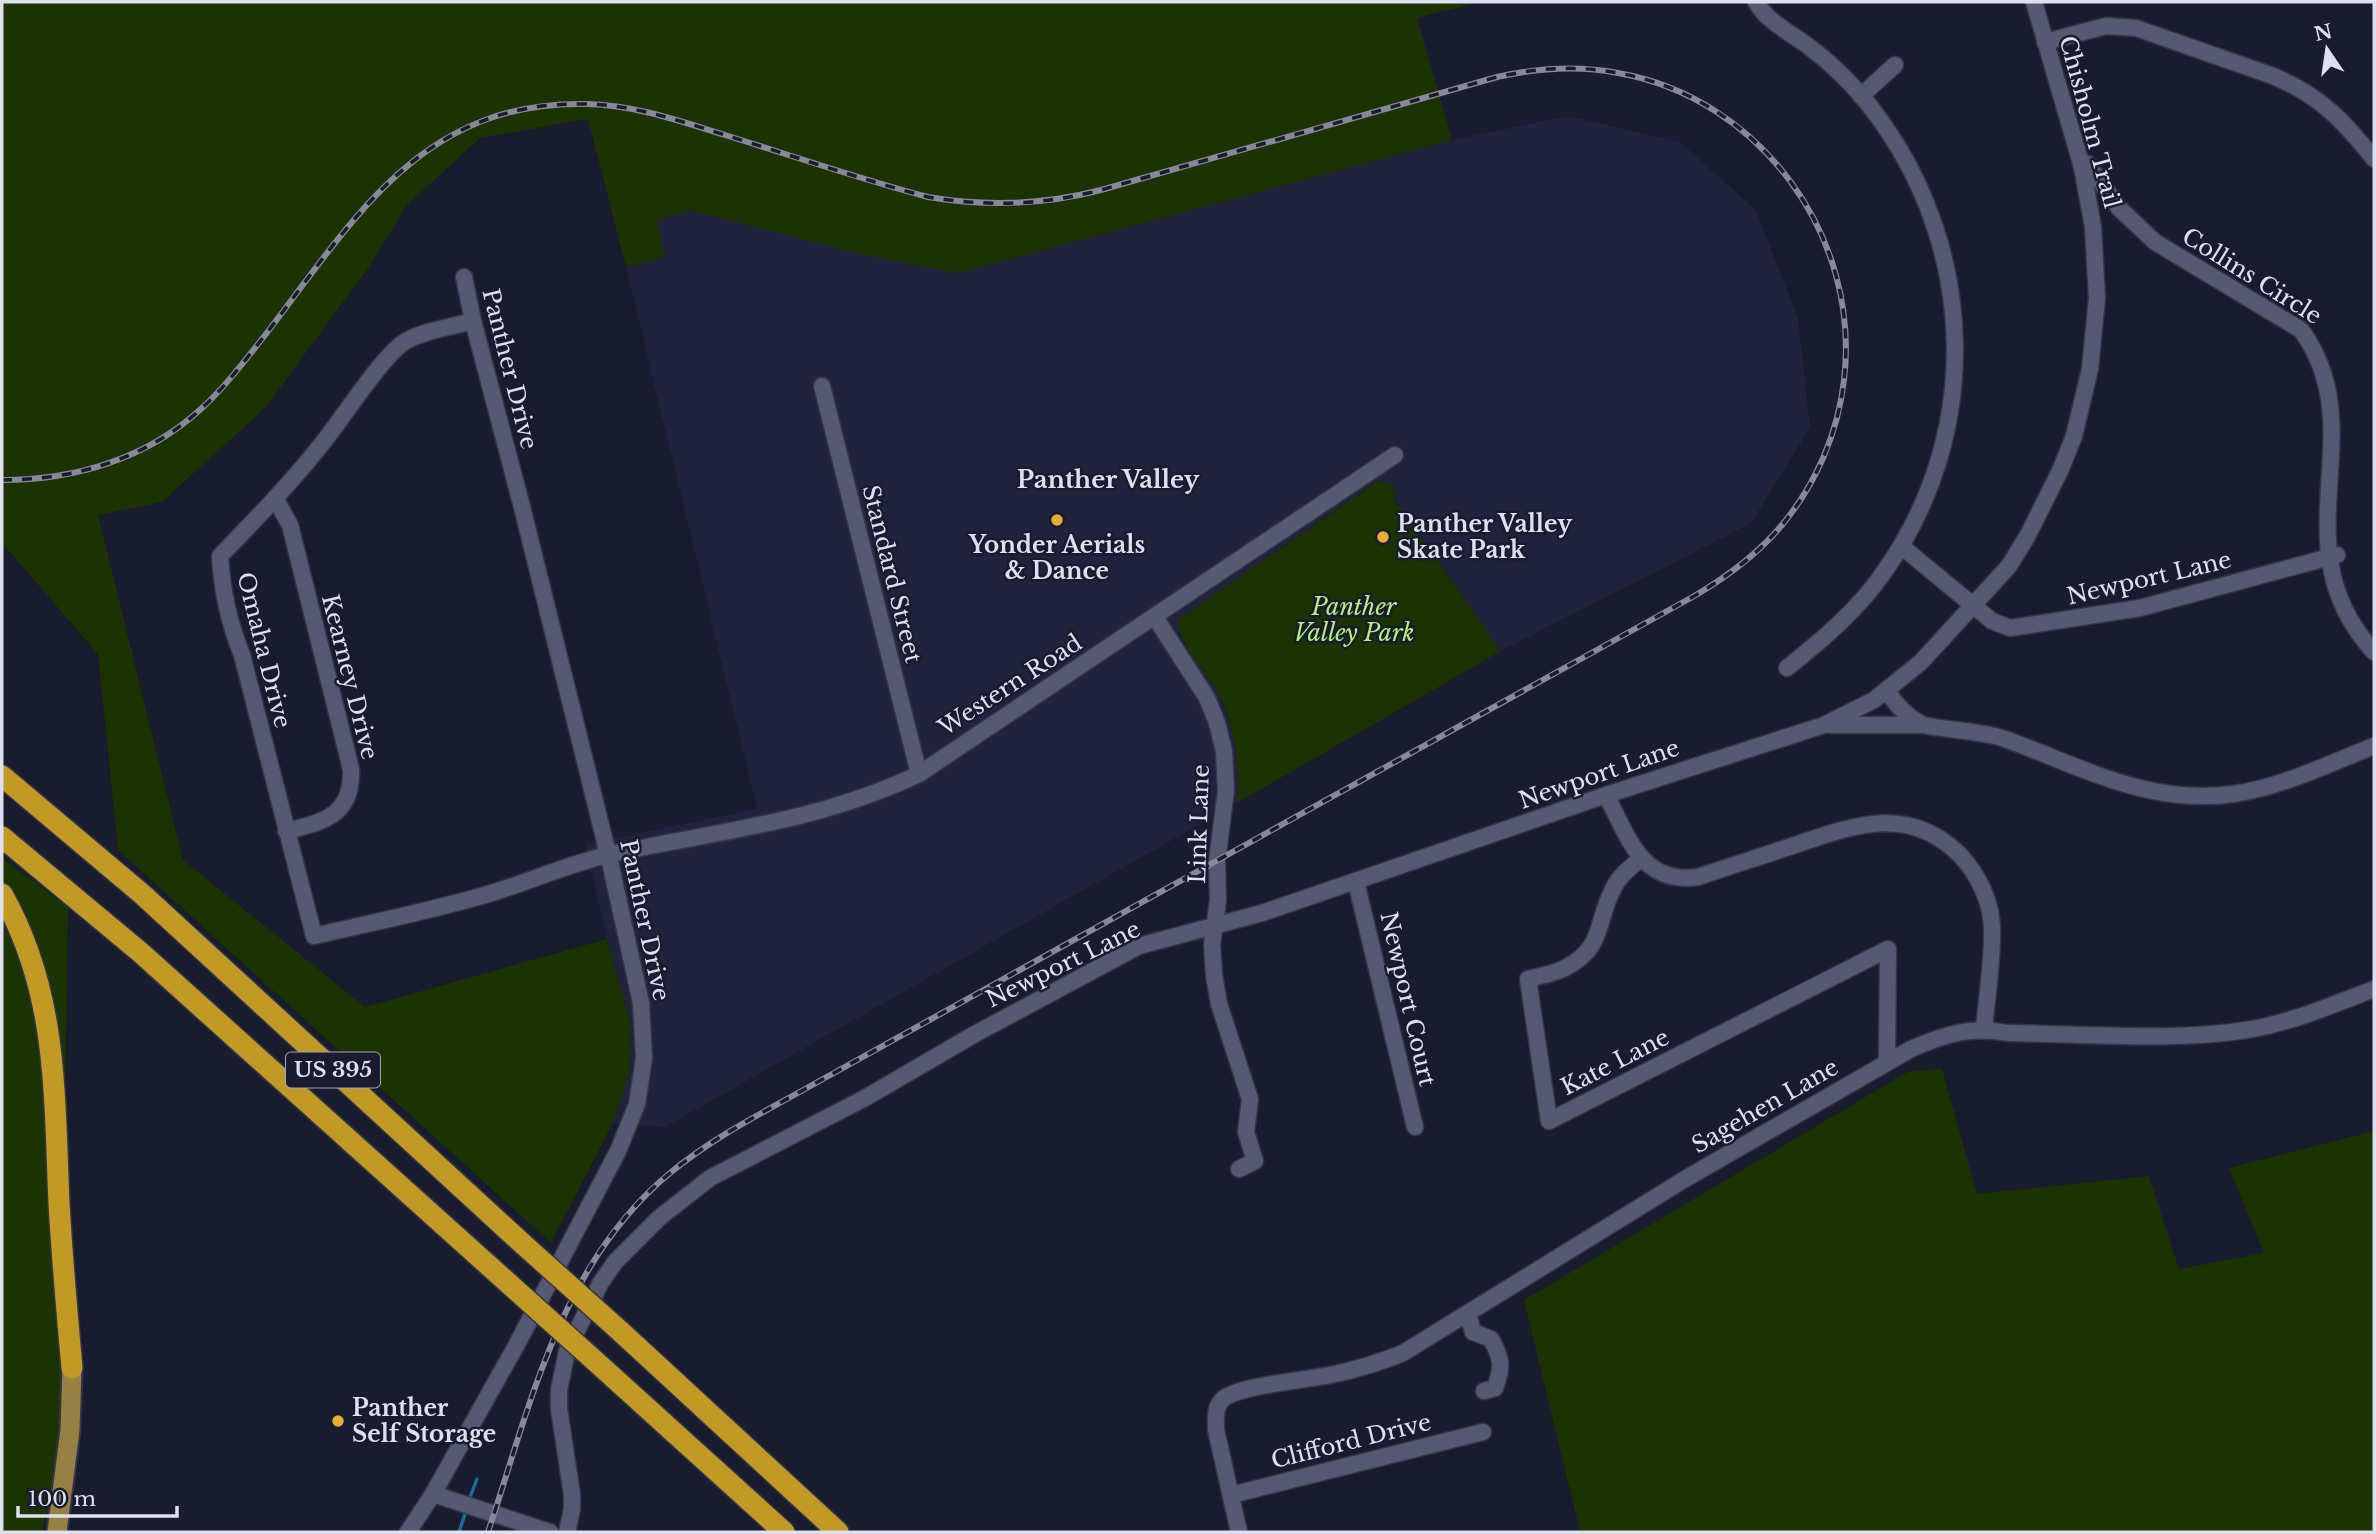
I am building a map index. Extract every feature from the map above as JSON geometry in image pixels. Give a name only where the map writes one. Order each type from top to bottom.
[{"type":"highway","name":"US 395","points":[[2,775],[142,894],[838,1532]]},
{"type":"highway","name":"US 395","points":[[2,837],[140,952],[784,1532]]},
{"type":"highway","points":[[2,894],[35,970],[50,1034],[61,1248],[72,1368]]},
{"type":"main road","points":[[57,1532],[70,1430],[72,1368]]},
{"type":"street","points":[[1756,2],[1769,19],[1814,51],[1861,96],[1899,148],[1920,187],[1940,237],[1953,302],[1955,367],[1947,427],[1929,489],[1902,546],[1884,572],[1844,619],[1787,668]]},
{"type":"street","name":"Chisholm Trail","points":[[1886,691],[1921,662],[2009,566],[2046,504],[2074,436],[2083,401],[2094,337],[2097,298],[2093,227],[2082,167],[2034,2]]},
{"type":"street","points":[[2045,42],[2091,28],[2121,26],[2273,76],[2293,84],[2328,107],[2374,159]]},
{"type":"street","points":[[1861,96],[1895,65]]},
{"type":"street","name":"Collins Circle","points":[[2082,167],[2088,164],[2119,208],[2155,242],[2301,330],[2327,354],[2337,369]]},
{"type":"street","name":"Panther Drive","points":[[408,1532],[433,1494],[517,1344],[594,1198],[627,1133],[643,1074],[643,1023],[635,974],[608,855],[464,277]]},
{"type":"street","name":"Omaha Drive","points":[[473,321],[422,334],[403,342],[320,446],[220,556],[230,625],[242,655],[314,936],[492,893]]},
{"type":"street","name":"Standard Street","points":[[821,386],[919,774]]},
{"type":"street","name":"Western Road","points":[[492,893],[608,855],[761,826],[825,810],[886,789],[919,774],[1395,455]]},
{"type":"street","name":"Kearney Drive","points":[[275,498],[290,525],[351,769],[348,799],[336,812],[323,822],[286,831]]},
{"type":"street","points":[[2343,512],[2337,555],[2342,593],[2358,631],[2374,652]]},
{"type":"street","name":"Newport Lane","points":[[1902,546],[1992,621],[2001,626],[2021,628],[2140,608],[2337,555]]},
{"type":"street","name":"Link Lane","points":[[1154,617],[1201,687],[1222,738],[1226,790],[1217,861],[1216,926],[1212,945],[1219,1004],[1250,1099],[1246,1132],[1255,1161],[1239,1169]]},
{"type":"street","points":[[1886,691],[1913,720],[1923,725]]},
{"type":"street","name":"Newport Lane","points":[[567,1532],[572,1495],[559,1409],[559,1390],[567,1351],[600,1284],[615,1262],[639,1236],[683,1197],[719,1172],[865,1098],[1056,989],[1139,946],[1216,926],[1356,882],[1606,795],[1824,724],[1858,709],[1886,691]]},
{"type":"street","points":[[1824,724],[1923,725],[2000,737],[2112,782],[2175,794],[2203,796],[2230,794],[2281,783],[2374,746]]},
{"type":"street","points":[[1606,795],[1641,859],[1664,875],[1688,878],[1858,825],[1892,823],[1927,832],[1953,849],[1965,861],[1984,891],[1990,909],[1992,927],[1984,1029]]},
{"type":"street","name":"Kate Lane","points":[[1641,859],[1630,867],[1612,889],[1602,924],[1589,948],[1565,968],[1528,979],[1549,1121],[1888,949],[1887,1060]]},
{"type":"street","name":"Newport Court","points":[[1356,882],[1415,1127]]},
{"type":"street","name":"Sagehen Lane","points":[[1231,1496],[1216,1430],[1216,1414],[1220,1402],[1232,1393],[1334,1374],[1384,1361],[1403,1353],[1685,1179],[1887,1060],[1947,1034],[1984,1029],[2008,1033],[2180,1035],[2228,1032],[2286,1021],[2374,989]]},
{"type":"street","points":[[1468,1314],[1473,1332],[1491,1339],[1501,1357],[1501,1373],[1495,1388],[1484,1391]]},
{"type":"street","name":"Clifford Drive","points":[[1231,1496],[1483,1432]]},
{"type":"street","points":[[433,1494],[550,1532]]},
{"type":"street","points":[[1231,1496],[1239,1532]]},
{"type":"shaded area","points":[[1568,116],[1680,142],[1756,210],[1798,319],[1810,428],[1751,523],[1501,651],[1395,499],[1393,484],[1377,481],[1179,619],[1179,634],[1217,691],[1227,714],[1235,742],[1237,803],[665,1127],[613,1123],[629,1075],[631,1024],[607,939],[585,844],[757,809],[626,267],[665,257],[656,220],[690,210],[958,273],[1452,140]]},
{"type":"green space","points":[[2,2],[1480,2],[1417,18],[1452,140],[958,273],[864,255],[690,210],[657,220],[665,257],[626,267],[588,119],[480,138],[407,205],[369,267],[265,408],[162,502],[98,515],[183,860],[365,1007],[607,939],[631,1024],[629,1075],[613,1123],[551,1243],[118,850],[98,654],[2,543]]},
{"type":"green space","name":"Panther Valley Park","points":[[1378,481],[1393,484],[1395,500],[1501,651],[1237,803],[1237,760],[1228,717],[1217,691],[1186,646],[1179,628],[1179,619]]},
{"type":"green space","points":[[2,858],[68,907],[60,1468],[41,1532],[2,1532]]},
{"type":"green space","points":[[1942,1069],[1977,1194],[2149,1176],[2179,1269],[2264,1253],[2229,1168],[2374,1131],[2374,1532],[1580,1532],[1524,1300],[1909,1071]]},
{"type":"waterway","points":[[469,1500],[477,1479]]},
{"type":"waterway","points":[[459,1532],[466,1511]]},
{"type":"railway","points":[[2,480],[83,471],[134,453],[181,426],[228,382],[330,249],[398,174],[436,145],[480,122],[529,108],[587,104],[640,111],[691,124],[928,197],[1015,203],[1058,199],[1101,190],[1497,77],[1527,71],[1587,69],[1618,73],[1669,88],[1716,111],[1757,143],[1791,182],[1818,227],[1836,275],[1845,327],[1841,400],[1831,438],[1815,475],[1794,509],[1763,546],[1696,595],[752,1118],[718,1138],[670,1173],[632,1209],[601,1249],[575,1293],[535,1386],[488,1532]]},
{"type":"place","name":"Yonder Aerials & Dance","points":[[1057,520]]},
{"type":"place","name":"Panther Valley Skate Park","points":[[1383,537]]},
{"type":"place","name":"Panther Self Storage","points":[[338,1421]]},
{"type":"district","name":"Panther Valley","points":[[1108,479]]}]
